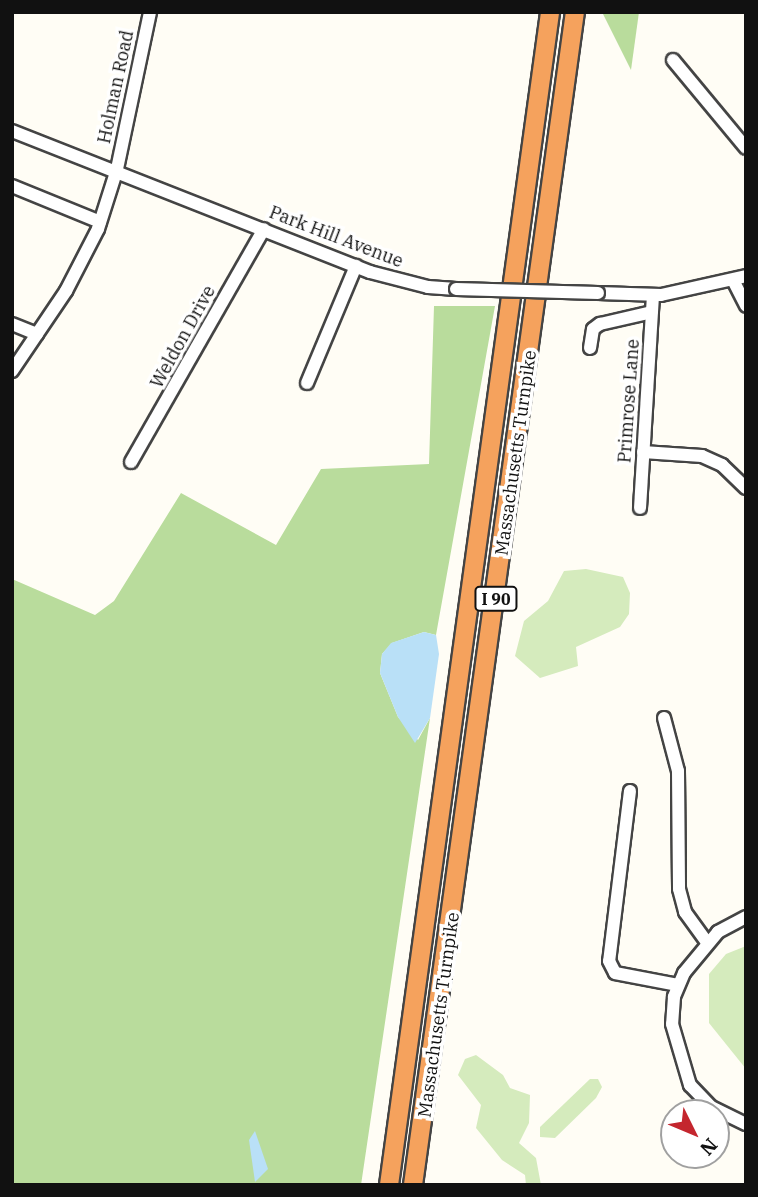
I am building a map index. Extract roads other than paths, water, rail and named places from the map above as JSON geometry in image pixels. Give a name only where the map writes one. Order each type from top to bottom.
[{"type":"highway","name":"Massachusetts Turnpike","points":[[388,1185],[550,12]]},
{"type":"highway","name":"Massachusetts Turnpike","points":[[413,1185],[575,12]]},
{"type":"street","name":"Holman Road","points":[[12,371],[66,291],[100,222],[117,169],[150,12]]},
{"type":"street","points":[[673,60],[740,131],[746,148]]},
{"type":"street","name":"Park Hill Avenue","points":[[12,131],[117,169],[396,280],[456,289],[653,295],[746,276]]},
{"type":"street","points":[[12,186],[100,222]]},
{"type":"street","name":"Weldon Drive","points":[[131,462],[264,229]]},
{"type":"street","points":[[307,383],[356,266]]},
{"type":"street","points":[[733,280],[746,306]]},
{"type":"street","name":"Primrose Lane","points":[[640,508],[653,295]]},
{"type":"street","points":[[590,348],[593,329],[600,324],[652,312]]},
{"type":"street","points":[[12,324],[37,334]]},
{"type":"street","points":[[643,453],[702,456],[722,465],[746,488]]},
{"type":"street","points":[[664,718],[678,771],[679,889],[685,912],[707,942]]},
{"type":"street","points":[[630,791],[609,961],[615,973],[678,985]]},
{"type":"street","points":[[746,917],[707,942],[678,985],[672,1024],[683,1073],[711,1107],[746,1124]]},
{"type":"water","points":[[424,632],[436,635],[439,654],[430,718],[415,743],[398,717],[380,673],[382,654],[391,643]]},
{"type":"water","points":[[255,1131],[268,1169],[255,1182],[249,1140]]}]
